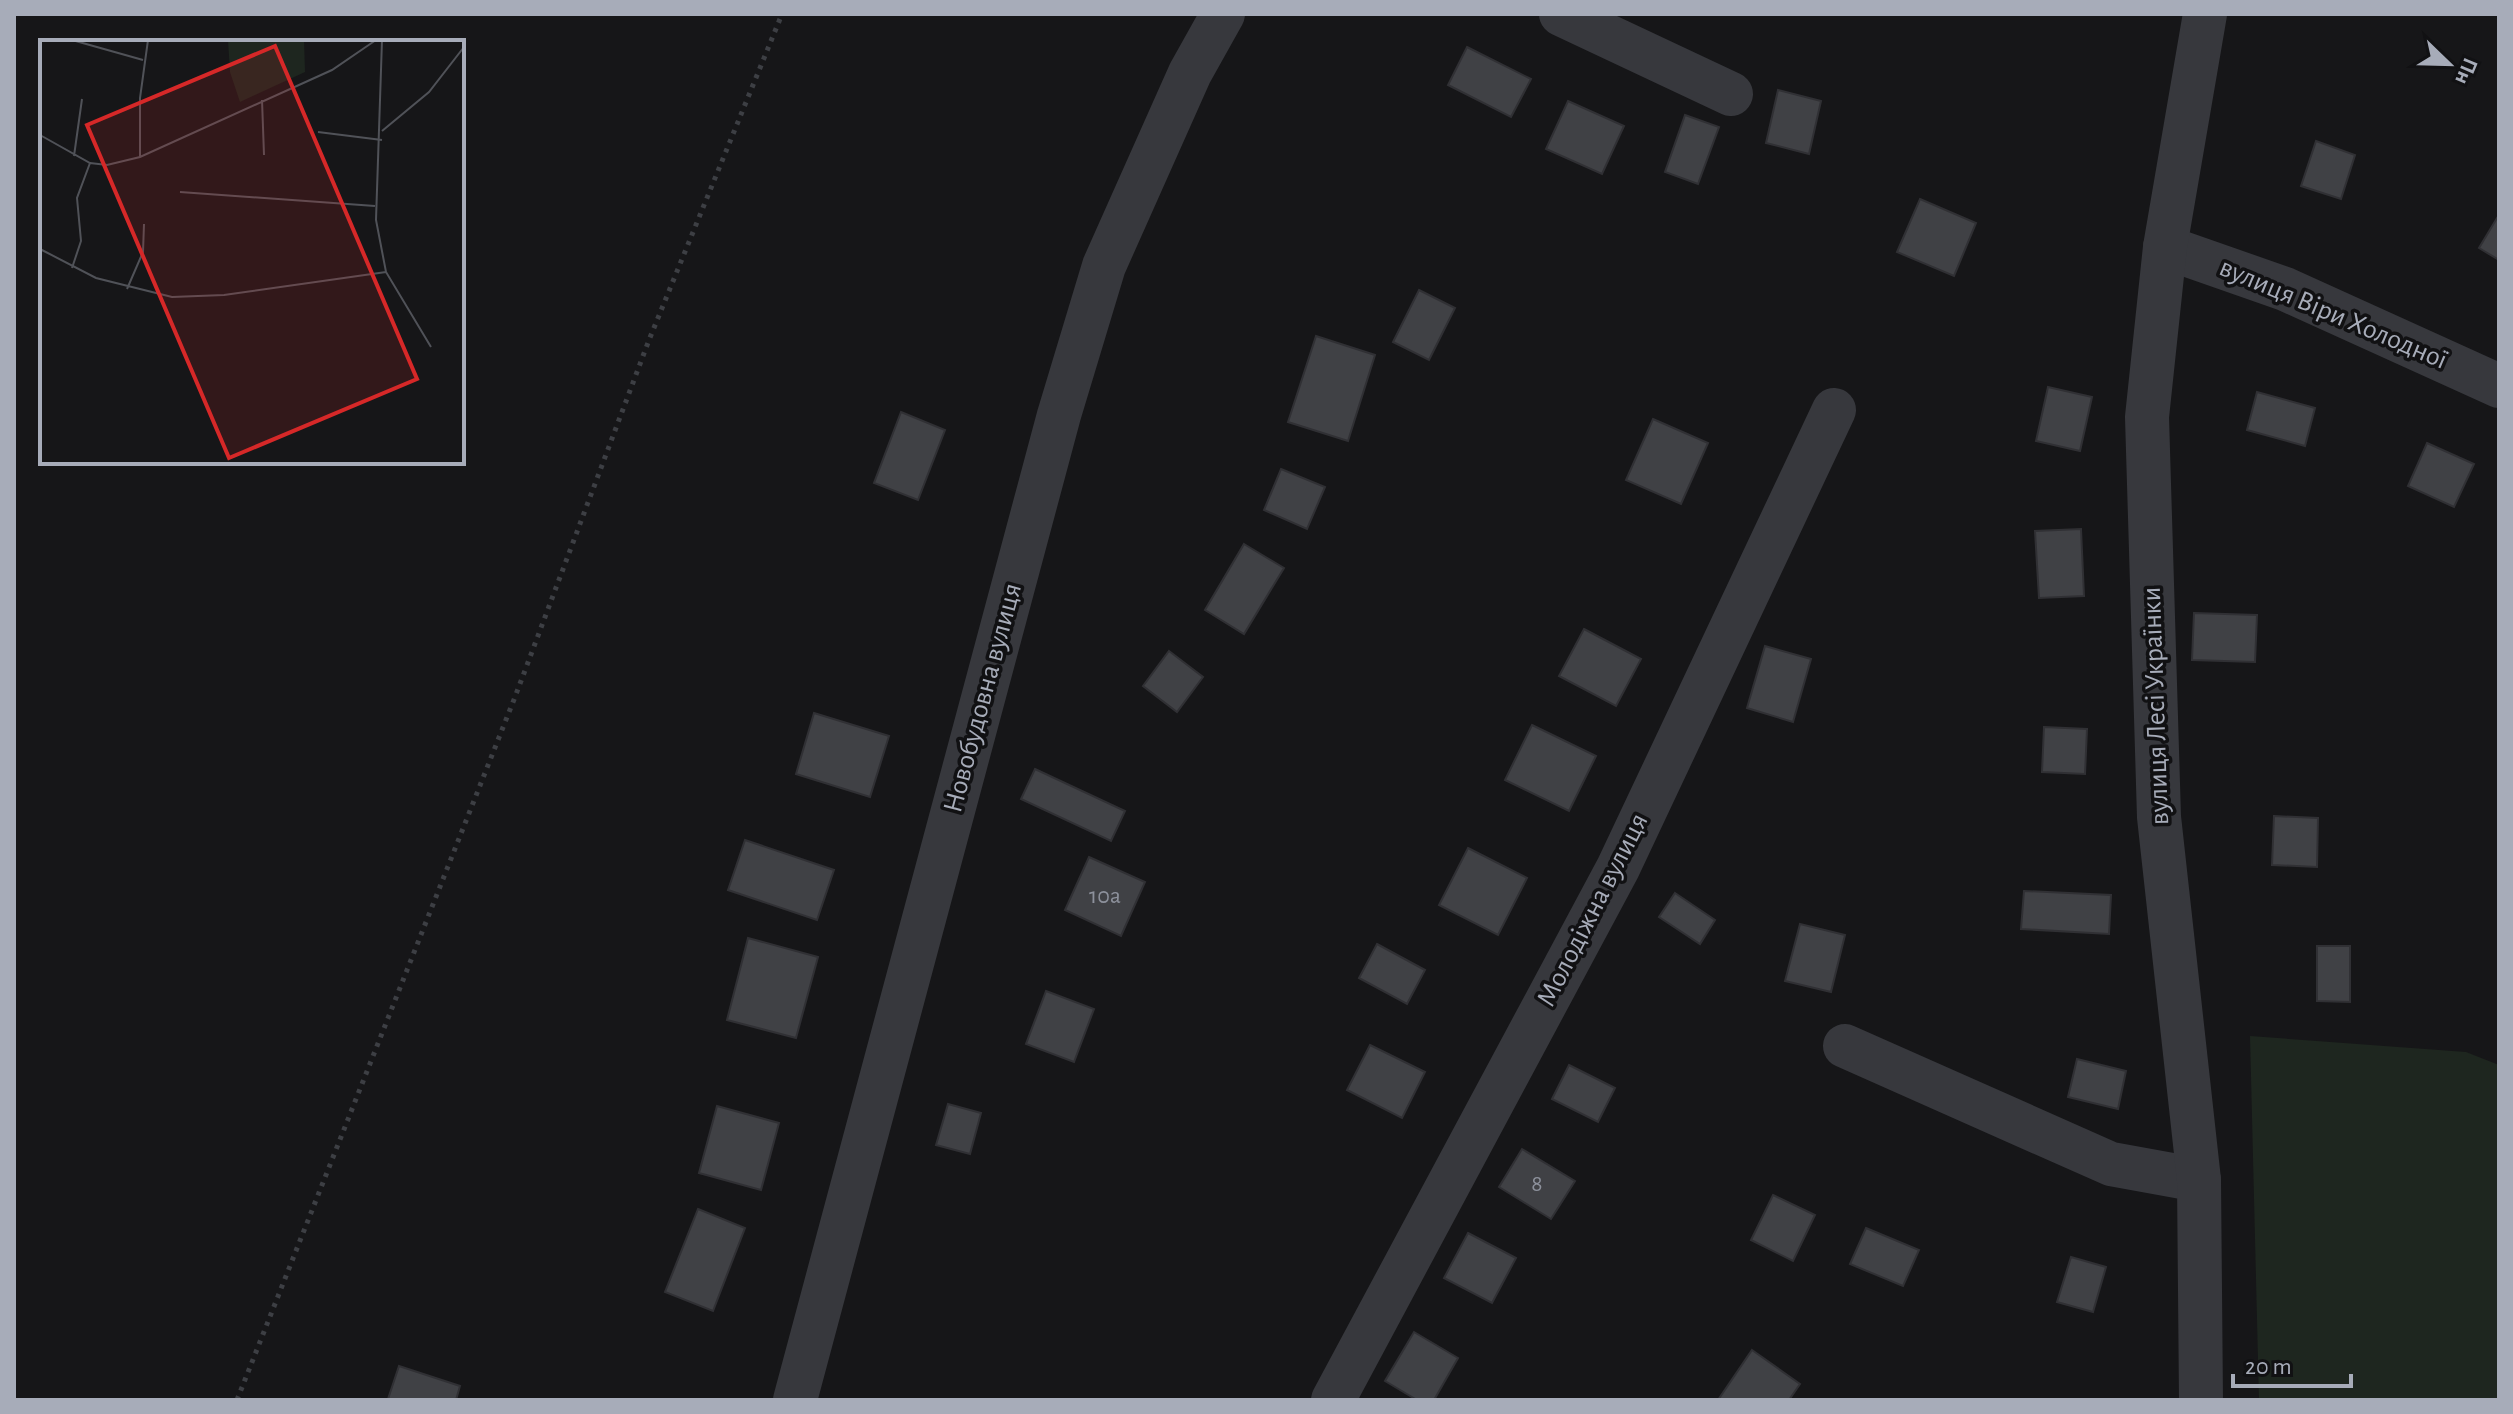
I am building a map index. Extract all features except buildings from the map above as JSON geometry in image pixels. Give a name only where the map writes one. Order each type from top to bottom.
[{"type":"street","name":"Новобудовна вулиця","points":[[795,1400],[1059,415],[1104,266],[1190,73],[1223,14]]},
{"type":"street","points":[[1561,14],[1731,94]]},
{"type":"street","name":"вулиця Лесі Українки","points":[[2201,1400],[2199,1180],[2158,801],[2147,417],[2165,247],[2205,14]]},
{"type":"street","name":"вулиця Віри Холодної","points":[[2165,247],[2285,289],[2499,386]]},
{"type":"street","name":"Молодіжна вулиця","points":[[1333,1400],[1618,868],[1834,410]]},
{"type":"street","points":[[1845,1046],[2111,1164],[2199,1180]]},
{"type":"path","points":[[237,1400],[515,697],[649,340],[782,14]]},
{"type":"shaded area","points":[[2250,1036],[2466,1052],[2499,1065],[2499,1400],[2259,1400]]}]
